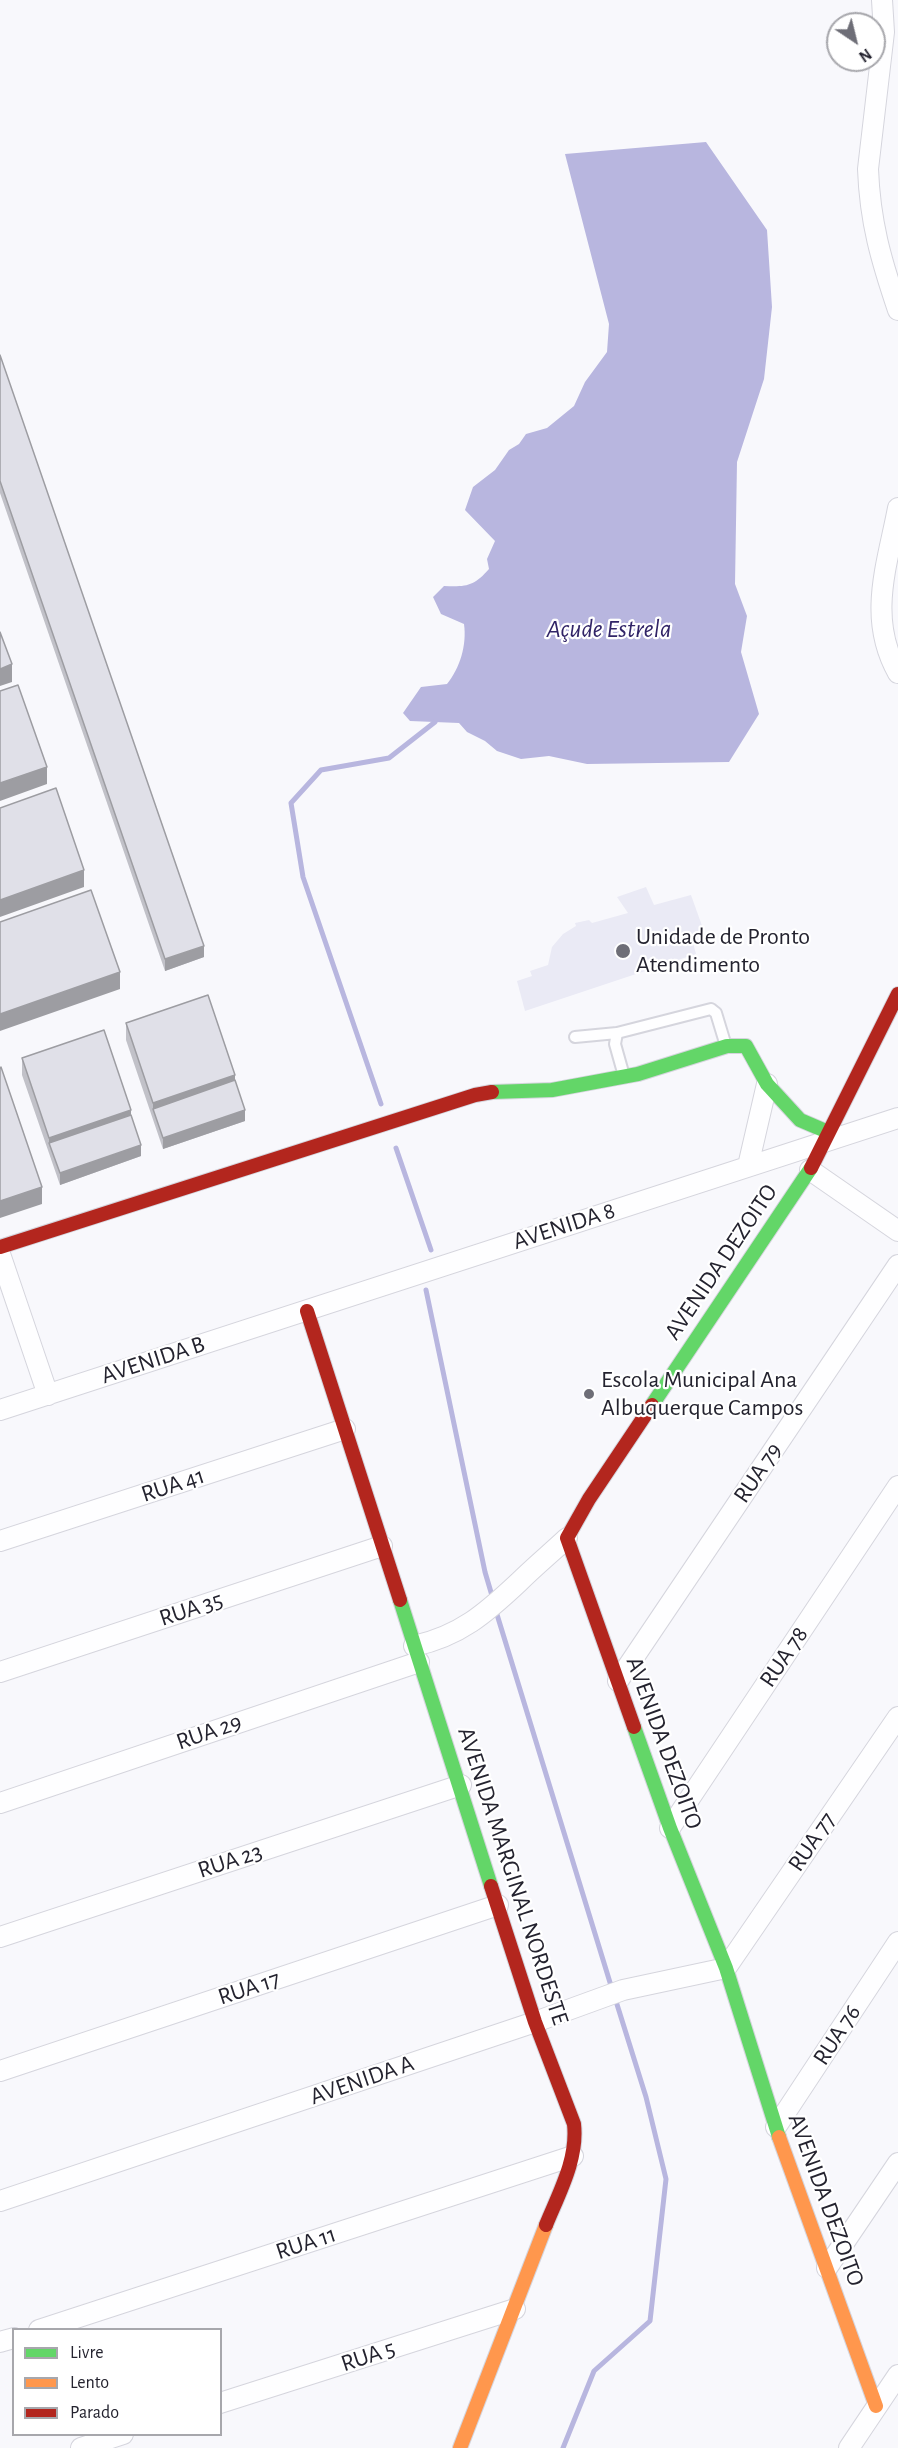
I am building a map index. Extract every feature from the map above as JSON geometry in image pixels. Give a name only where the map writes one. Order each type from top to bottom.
[{"type":"street","points":[[886,30],[898,18]]},
{"type":"street","points":[[879,72],[868,169],[868,189],[872,225],[898,310]]},
{"type":"street","points":[[895,661],[881,617],[880,603],[897,517]]},
{"type":"street","name":"AVENIDA DEZOITO","points":[[876,2406],[776,2127],[726,1968],[670,1828],[567,1539],[589,1498],[810,1170],[898,994]]},
{"type":"street","points":[[0,1247],[474,1095],[501,1090],[552,1090],[624,1076],[727,1046],[746,1046],[766,1084],[800,1120],[825,1137]]},
{"type":"street","points":[[748,1166],[766,1084]]},
{"type":"street","name":"AVENIDA 8","points":[[307,1311],[748,1166],[825,1137],[898,1118]]},
{"type":"street","points":[[810,1170],[898,1231]]},
{"type":"street","points":[[0,1254],[48,1395]]},
{"type":"street","name":"RUA 79","points":[[618,1681],[898,1264]]},
{"type":"street","name":"AVENIDA B","points":[[0,1410],[307,1311]]},
{"type":"street","name":"AVENIDA MARGINAL NORDESTE","points":[[307,1311],[461,1785],[535,2022],[574,2124],[576,2140],[573,2156],[460,2448]]},
{"type":"street","name":"RUA 41","points":[[0,1540],[345,1429]]},
{"type":"street","name":"RUA 78","points":[[670,1828],[898,1486]]},
{"type":"street","name":"RUA 29","points":[[0,1803],[417,1654],[432,1642],[466,1627],[504,1597],[567,1539]]},
{"type":"street","name":"RUA 35","points":[[0,1672],[382,1546]]},
{"type":"street","name":"RUA 77","points":[[726,1968],[898,1717]]},
{"type":"street","name":"RUA 23","points":[[0,1937],[461,1785]]},
{"type":"street","name":"RUA 17","points":[[0,2071],[498,1905]]},
{"type":"street","name":"RUA 76","points":[[776,2127],[898,1942]]},
{"type":"street","name":"AVENIDA A","points":[[0,2201],[535,2022],[623,1990],[726,1968]]},
{"type":"street","name":"RUA 11","points":[[45,2328],[573,2156]]},
{"type":"street","points":[[827,2268],[898,2163]]},
{"type":"street","name":"RUA 5","points":[[222,2402],[515,2308]]},
{"type":"street","points":[[849,2448],[898,2375]]},
{"type":"street","points":[[81,2448],[117,2436]]},
{"type":"lane","points":[[575,1037],[617,1033],[711,1009],[716,1013],[727,1046]]},
{"type":"lane","points":[[617,1033],[615,1044],[624,1076]]},
{"type":"shaded area","name":"Unidade de Pronto Atendimento","points":[[646,887],[654,905],[691,895],[706,937],[693,943],[696,954],[525,1011],[517,981],[532,976],[530,971],[548,965],[552,947],[563,934],[576,926],[575,923],[589,920],[592,923],[628,913],[617,897]]},
{"type":"water","name":"Açude Estrela","points":[[706,142],[767,230],[772,307],[764,379],[737,462],[735,584],[747,616],[741,652],[759,714],[729,762],[587,764],[549,756],[521,759],[497,751],[485,741],[467,732],[459,723],[410,721],[403,713],[421,687],[447,684],[462,656],[464,624],[441,614],[433,597],[444,586],[464,586],[474,582],[489,569],[487,559],[495,541],[465,510],[473,487],[495,470],[509,450],[519,444],[526,434],[547,428],[574,406],[585,382],[607,352],[609,324],[565,154]]},
{"type":"building","points":[[0,355],[204,946],[165,959],[0,481]]},
{"type":"building","points":[[0,632],[12,664],[0,669]]},
{"type":"building","points":[[18,685],[47,767],[0,783],[0,691]]},
{"type":"building","points":[[56,788],[84,870],[0,900],[0,808]]},
{"type":"building","points":[[91,890],[120,972],[0,1014],[0,922]]},
{"type":"building","points":[[208,995],[235,1075],[153,1103],[126,1023]]},
{"type":"building","points":[[104,1030],[131,1110],[49,1138],[22,1058]]},
{"type":"building","points":[[0,1068],[42,1187],[0,1201]]},
{"type":"building","points":[[235,1080],[245,1110],[163,1138],[153,1109]]},
{"type":"building","points":[[131,1115],[141,1145],[60,1173],[49,1143]]},
{"type":"waterway","points":[[381,1104],[303,877],[291,803],[321,770],[389,758],[435,722]]},
{"type":"waterway","points":[[396,1148],[431,1250]]},
{"type":"waterway","points":[[426,1290],[485,1572],[493,1599]]},
{"type":"waterway","points":[[495,1608],[612,1989]]},
{"type":"waterway","points":[[563,2448],[594,2371],[650,2321],[666,2179],[646,2097],[615,1998]]},
{"type":"traffic: fast","points":[[492,1092],[552,1090],[638,1074],[727,1046],[746,1046],[767,1084],[800,1120],[828,1132]]},
{"type":"traffic: fast","points":[[652,1405],[811,1168]]},
{"type":"traffic: fast","points":[[400,1600],[491,1886]]},
{"type":"traffic: fast","points":[[634,1727],[670,1828],[726,1968],[779,2137]]},
{"type":"traffic: slow","points":[[779,2137],[876,2406]]},
{"type":"traffic: slow","points":[[460,2448],[546,2225]]},
{"type":"traffic: jam","points":[[811,1168],[898,994]]},
{"type":"traffic: jam","points":[[0,1247],[475,1095],[492,1092]]},
{"type":"traffic: jam","points":[[307,1311],[400,1600]]},
{"type":"traffic: jam","points":[[634,1727],[567,1538],[589,1499],[652,1405]]},
{"type":"traffic: jam","points":[[491,1886],[535,2022],[574,2124],[570,2163],[546,2225]]},
{"type":"place","name":"Unidade de Pronto Atendimento","points":[[623,951]]},
{"type":"place","name":"Escola Municipal Ana Albuquerque Campos","points":[[589,1394]]}]
